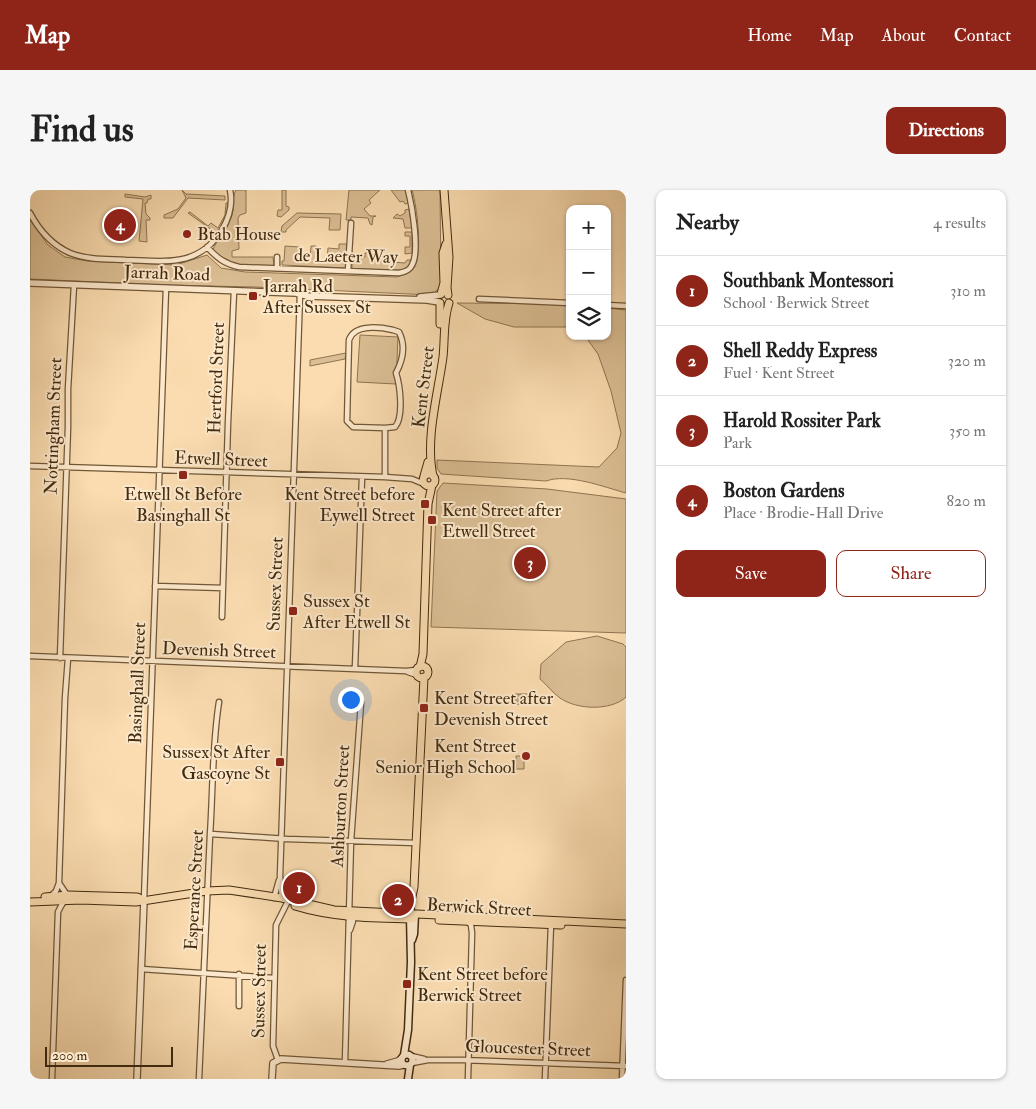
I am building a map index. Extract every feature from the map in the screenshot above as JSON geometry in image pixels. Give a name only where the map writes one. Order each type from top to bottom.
[{"type":"main road","name":"Kent Street","points":[[407,1079],[411,942],[414,934],[410,901],[414,887],[422,693],[420,672],[423,654],[429,498],[426,481],[441,311],[447,288],[449,264],[444,190]]},
{"type":"main road","name":"Kent Street","points":[[426,481],[429,474],[433,476],[431,459],[434,415],[443,351],[445,318],[443,299]]},
{"type":"main road","name":"Berwick Street","points":[[30,902],[66,898],[137,897],[144,900],[207,890],[240,890],[350,915],[626,928]]},
{"type":"main road","name":"Berwick Street","points":[[30,897],[52,899]]},
{"type":"main road","name":"Berwick Street","points":[[413,917],[468,922],[626,924]]},
{"type":"street","points":[[30,213],[36,225],[53,243],[71,253],[85,257],[178,261],[194,256],[215,240],[224,226],[230,211],[230,190]]},
{"type":"street","name":"de Laeter Way","points":[[208,247],[216,258],[232,265],[399,273],[411,267],[414,258],[413,212],[408,190]]},
{"type":"street","points":[[348,271],[351,223]]},
{"type":"street","points":[[277,257],[277,268]]},
{"type":"street","name":"Jarrah Road","points":[[30,283],[427,300],[443,299]]},
{"type":"street","name":"Nottingham Street","points":[[60,658],[68,389],[74,284]]},
{"type":"street","name":"Basinghall Street","points":[[137,1079],[153,661],[156,519],[160,470],[166,288]]},
{"type":"street","name":"Hertford Street","points":[[222,617],[234,291]]},
{"type":"street","name":"Sussex Street","points":[[272,1079],[273,1064],[278,1060],[273,1046],[274,978],[276,925],[284,901],[280,876],[281,838],[302,294]]},
{"type":"street","points":[[480,299],[566,303]]},
{"type":"street","points":[[611,305],[626,306]]},
{"type":"street","points":[[358,329],[394,330],[399,332],[403,342],[402,360],[396,373],[400,388],[399,420],[395,427],[386,428],[355,428],[349,425],[347,421],[349,340],[353,332],[358,329]]},
{"type":"street","points":[[385,477],[386,428]]},
{"type":"street","name":"Etwell Street","points":[[30,466],[362,476],[426,481]]},
{"type":"street","points":[[355,668],[362,476]]},
{"type":"street","points":[[155,586],[223,588]]},
{"type":"street","name":"Devenish Street","points":[[30,656],[420,672]]},
{"type":"street","points":[[52,1079],[58,912],[66,898],[60,883],[65,698],[68,658]]},
{"type":"street","name":"Esperance Street","points":[[200,1079],[213,760],[218,702]]},
{"type":"street","name":"Ashburton Street","points":[[346,1062],[351,841],[362,703]]},
{"type":"street","points":[[210,834],[416,843]]},
{"type":"street","name":"Sussex Street","points":[[274,898],[280,876]]},
{"type":"street","points":[[58,912],[52,899],[60,883]]},
{"type":"street","points":[[468,922],[471,925],[472,933],[468,1079]]},
{"type":"street","points":[[545,1079],[551,923]]},
{"type":"street","points":[[141,969],[239,974],[274,978]]},
{"type":"street","points":[[239,974],[239,1006]]},
{"type":"street","points":[[622,1079],[626,980]]},
{"type":"street","name":"Gloucester Street","points":[[278,1060],[399,1066],[407,1060],[469,1060],[624,1066]]},
{"type":"shaded area","points":[[182,190],[186,194],[225,196],[225,200],[188,198],[173,218],[164,218],[164,215],[178,209],[186,198]]},
{"type":"shaded area","points":[[236,190],[246,190],[246,213],[238,218],[239,249],[232,251],[232,257],[273,257],[274,266],[249,266],[225,261],[213,250],[231,218]]},
{"type":"shaded area","points":[[282,190],[286,190],[286,206],[289,207],[289,210],[281,217],[277,216],[278,210],[282,210]]},
{"type":"shaded area","points":[[349,190],[380,190],[369,200],[371,203],[364,209],[370,216],[376,216],[373,217],[372,225],[368,218],[351,217],[351,220],[346,220]]},
{"type":"shaded area","points":[[391,190],[405,190],[409,203],[400,202]]},
{"type":"shaded area","points":[[412,190],[440,190],[441,282],[440,287],[432,295],[30,279],[30,220],[48,245],[65,257],[87,261],[176,265],[207,255],[221,268],[245,272],[397,277],[406,274],[414,268],[417,261],[419,241],[416,207]]},
{"type":"shaded area","points":[[125,194],[145,197],[151,195],[151,199],[148,199],[147,203],[145,203],[146,214],[150,218],[150,220],[146,220],[147,242],[139,241],[143,199],[125,197]]},
{"type":"shaded area","points":[[226,203],[229,203],[224,221],[214,236],[211,233],[212,230],[188,213],[190,212],[208,226],[211,223],[218,228],[225,215]]},
{"type":"shaded area","points":[[409,209],[412,228],[405,228],[403,219],[393,218],[397,214],[400,216],[405,213],[405,210]]},
{"type":"shaded area","points":[[297,213],[341,214],[340,230],[329,230],[330,218],[300,217],[286,232],[281,232],[282,226]]},
{"type":"shaded area","points":[[405,232],[412,232],[412,253],[405,254],[405,247],[410,247],[410,236],[405,236]]},
{"type":"shaded area","points":[[339,244],[347,244],[346,268],[282,265],[285,246],[299,247],[299,258],[310,259],[311,246],[316,246],[316,260],[327,260],[328,248],[339,249]]},
{"type":"shaded area","points":[[365,253],[379,253],[379,257],[390,257],[391,262],[405,263],[407,260],[412,260],[410,265],[404,270],[352,269],[352,263],[356,263],[357,256],[365,257]]},
{"type":"shaded area","points":[[457,303],[566,304],[566,327],[514,327],[485,319]]},
{"type":"shaded area","points":[[611,308],[626,310],[626,493],[597,484],[575,480],[555,479],[546,481],[441,474],[437,468],[437,460],[599,467],[617,448],[621,433],[611,391],[598,354],[588,340],[611,340]]},
{"type":"shaded area","points":[[360,335],[398,337],[396,384],[357,382]]},
{"type":"shaded area","points":[[346,353],[345,359],[310,366],[310,360]]},
{"type":"shaded area","points":[[443,483],[547,489],[626,499],[626,633],[431,627],[437,491]]},
{"type":"shaded area","points":[[597,636],[623,644],[626,647],[626,697],[620,702],[603,707],[584,707],[567,702],[557,696],[540,679],[541,664],[566,642]]},
{"type":"shaded area","points":[[515,694],[531,694],[531,705],[514,704]]},
{"type":"shaded area","points":[[516,756],[524,756],[524,769],[516,769]]},
{"type":"place","name":"Boston Gardens","points":[[120,225]]},
{"type":"place","name":"Btab House","points":[[187,234]]},
{"type":"place","name":"Jarrah Rd After Sussex St","points":[[253,296]]},
{"type":"place","name":"Etwell St Before Basinghall St","points":[[183,475]]},
{"type":"place","name":"Kent Street before Eywell Street","points":[[425,504]]},
{"type":"place","name":"Kent Street after Etwell Street","points":[[432,520]]},
{"type":"place","name":"Harold Rossiter Park","points":[[530,563]]},
{"type":"place","name":"Sussex St After Etwell St","points":[[293,611]]},
{"type":"place","name":"Kent Street after Devenish Street","points":[[424,708]]},
{"type":"place","name":"Kent Street Senior High School","points":[[526,756]]},
{"type":"place","name":"Sussex St After Gascoyne St","points":[[280,762]]},
{"type":"place","name":"Southbank Montessori","points":[[299,888]]},
{"type":"place","name":"Shell Reddy Express","points":[[398,900]]},
{"type":"place","name":"Kent Street before Berwick Street","points":[[407,984]]}]
